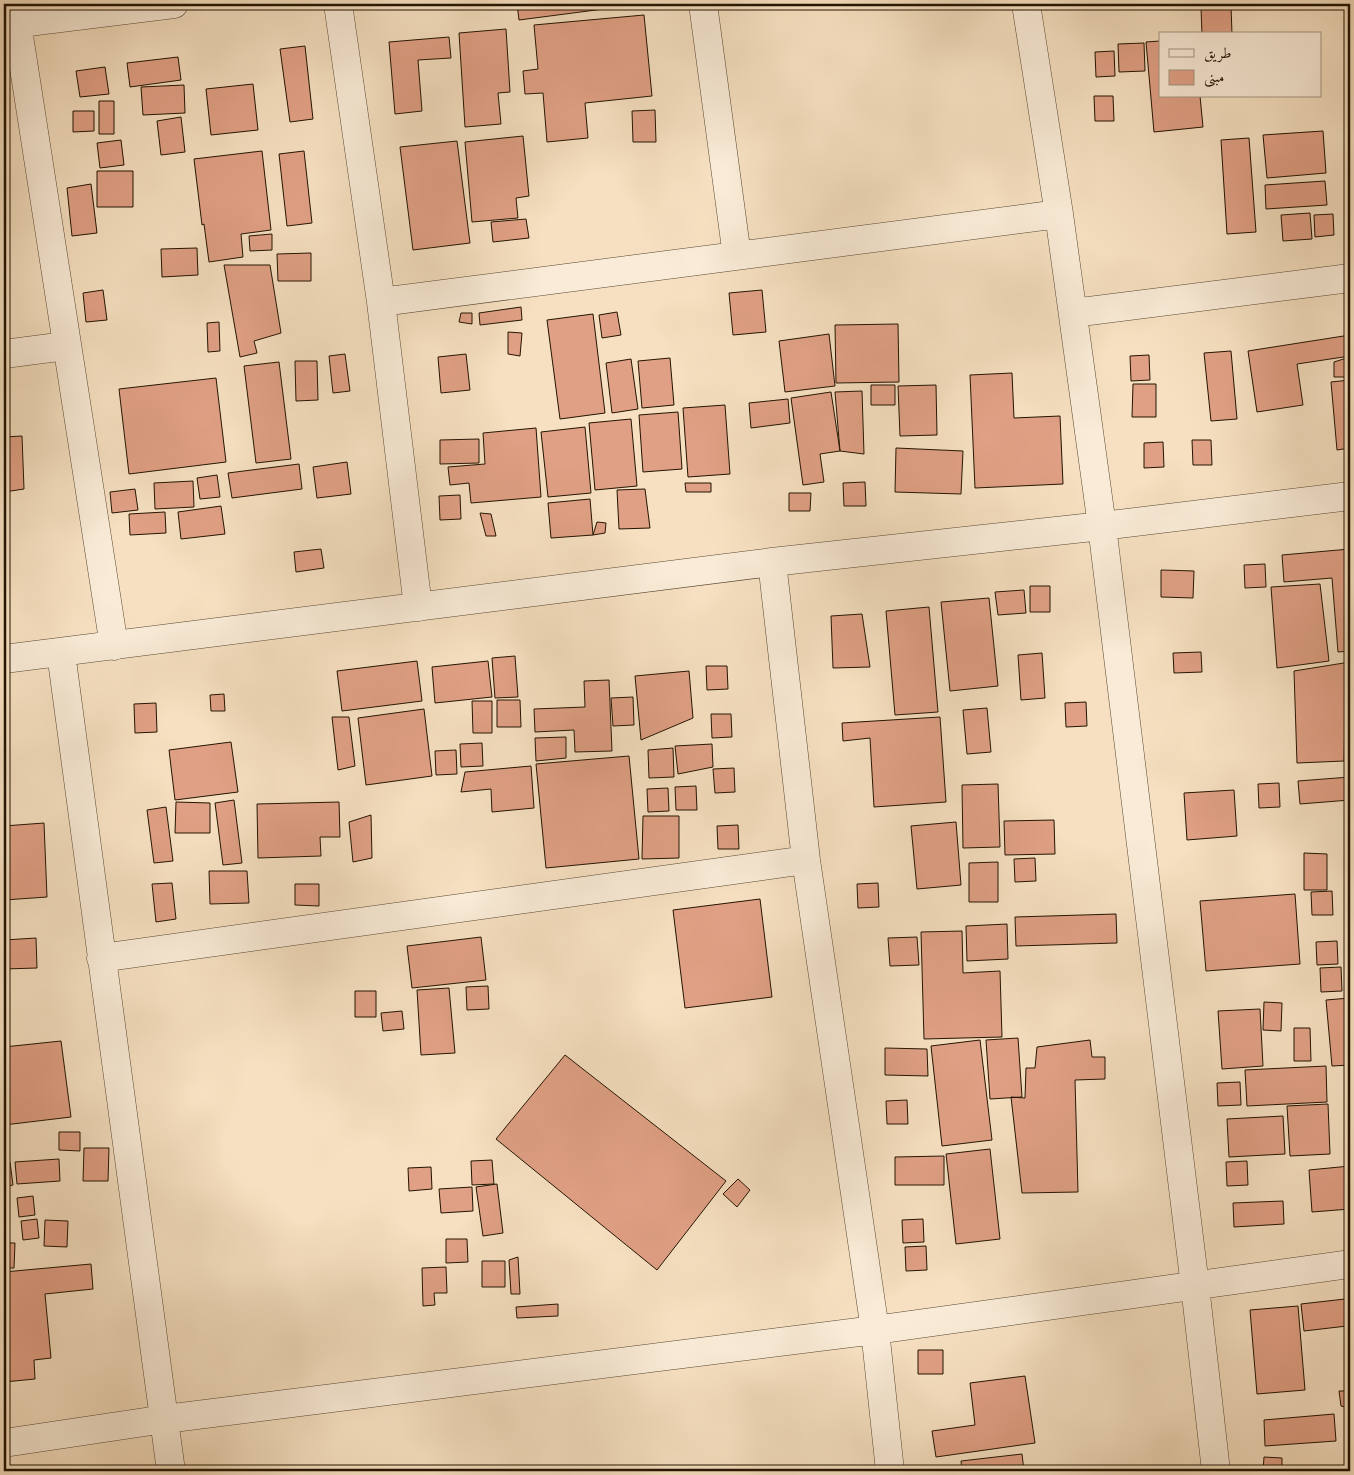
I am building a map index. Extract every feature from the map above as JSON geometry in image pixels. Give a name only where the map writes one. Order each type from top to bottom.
[{"type":"street","points":[[114,646],[66,346],[10,24],[174,4]]},
{"type":"street","points":[[338,4],[381,302],[418,607]]},
{"type":"street","points":[[704,4],[737,256]]},
{"type":"street","points":[[1026,4],[1059,214],[1102,526],[1216,1471]]},
{"type":"street","points":[[381,302],[1059,214]]},
{"type":"street","points":[[1073,313],[1350,278]]},
{"type":"street","points":[[4,354],[66,346]]},
{"type":"street","points":[[4,659],[772,562],[1102,526],[1350,496]]},
{"type":"street","points":[[772,562],[806,860],[875,1330],[890,1471]]},
{"type":"street","points":[[61,653],[171,1471]]},
{"type":"street","points":[[101,958],[806,860]]},
{"type":"street","points":[[4,1443],[165,1419],[875,1330],[1350,1264]]},
{"type":"building","points":[[517,4],[642,4],[519,20]]},
{"type":"building","points":[[1231,6],[1232,32],[1202,32],[1201,8]]},
{"type":"building","points":[[644,15],[652,96],[585,103],[588,138],[547,142],[543,93],[525,94],[523,71],[538,69],[534,25]]},
{"type":"building","points":[[506,29],[510,92],[498,93],[501,124],[465,127],[459,33]]},
{"type":"building","points":[[449,37],[451,58],[418,60],[422,111],[395,114],[389,42]]},
{"type":"building","points":[[1159,41],[1159,98],[1200,98],[1203,127],[1154,132],[1146,42]]},
{"type":"building","points":[[1144,43],[1145,71],[1119,72],[1118,44]]},
{"type":"building","points":[[305,46],[313,119],[290,122],[280,49]]},
{"type":"building","points":[[1114,51],[1115,76],[1096,77],[1095,52]]},
{"type":"building","points":[[178,57],[181,80],[130,87],[127,63]]},
{"type":"building","points":[[105,67],[109,94],[80,97],[76,71]]},
{"type":"building","points":[[253,84],[258,130],[211,135],[206,89]]},
{"type":"building","points":[[184,85],[185,113],[143,115],[141,87]]},
{"type":"building","points":[[1094,96],[1113,96],[1114,121],[1095,121]]},
{"type":"building","points":[[99,101],[114,101],[114,134],[99,134]]},
{"type":"building","points":[[655,110],[656,142],[633,142],[632,111]]},
{"type":"building","points":[[73,111],[94,111],[94,131],[73,132]]},
{"type":"building","points":[[181,117],[185,152],[161,155],[157,121]]},
{"type":"building","points":[[1323,131],[1326,173],[1267,178],[1263,135]]},
{"type":"building","points":[[523,136],[529,196],[516,198],[518,218],[472,222],[465,142]]},
{"type":"building","points":[[1249,138],[1256,232],[1227,234],[1221,140]]},
{"type":"building","points":[[121,140],[124,165],[100,168],[97,143]]},
{"type":"building","points":[[457,141],[470,243],[413,250],[400,147]]},
{"type":"building","points":[[262,151],[271,230],[241,234],[243,257],[209,262],[204,224],[202,225],[194,159]]},
{"type":"building","points":[[304,151],[312,223],[287,226],[279,154]]},
{"type":"building","points":[[97,171],[133,171],[133,207],[97,207]]},
{"type":"building","points":[[1325,181],[1327,205],[1266,209],[1265,185]]},
{"type":"building","points":[[91,184],[97,233],[72,236],[67,188]]},
{"type":"building","points":[[1310,213],[1312,239],[1283,241],[1281,215]]},
{"type":"building","points":[[1333,214],[1334,235],[1315,237],[1314,215]]},
{"type":"building","points":[[526,219],[529,238],[493,242],[491,222]]},
{"type":"building","points":[[272,234],[272,250],[250,251],[249,236]]},
{"type":"building","points":[[197,248],[198,275],[162,277],[161,249]]},
{"type":"building","points":[[311,253],[311,281],[278,281],[277,254]]},
{"type":"building","points":[[224,265],[270,265],[281,333],[254,341],[257,353],[240,357]]},
{"type":"building","points":[[103,290],[107,320],[86,322],[83,293]]},
{"type":"building","points":[[762,290],[766,332],[733,335],[729,293]]},
{"type":"building","points":[[521,307],[522,320],[480,325],[479,313]]},
{"type":"building","points":[[617,312],[621,335],[602,338],[599,315]]},
{"type":"building","points":[[461,313],[472,313],[472,324],[459,322]]},
{"type":"building","points":[[593,314],[605,413],[560,419],[547,320]]},
{"type":"building","points":[[219,322],[220,351],[208,352],[207,323]]},
{"type":"building","points":[[898,324],[899,382],[836,383],[835,325]]},
{"type":"building","points":[[508,332],[522,333],[520,356],[508,354]]},
{"type":"building","points":[[829,334],[835,386],[785,392],[779,341]]},
{"type":"building","points":[[1350,335],[1350,356],[1297,364],[1303,405],[1257,412],[1248,351]]},
{"type":"building","points":[[1231,351],[1237,419],[1211,421],[1204,353]]},
{"type":"building","points":[[345,354],[350,391],[333,393],[329,356]]},
{"type":"building","points":[[466,354],[470,390],[441,393],[438,357]]},
{"type":"building","points":[[1149,355],[1150,380],[1131,381],[1130,356]]},
{"type":"building","points":[[1350,357],[1350,377],[1334,377],[1334,362]]},
{"type":"building","points":[[670,358],[674,405],[642,408],[638,361]]},
{"type":"building","points":[[631,359],[638,409],[612,413],[606,363]]},
{"type":"building","points":[[295,361],[317,361],[318,400],[296,401]]},
{"type":"building","points":[[279,362],[291,459],[256,463],[244,366]]},
{"type":"building","points":[[1012,373],[1014,418],[1060,416],[1063,484],[975,488],[970,375]]},
{"type":"building","points":[[216,378],[226,462],[129,474],[119,389]]},
{"type":"building","points":[[1350,380],[1350,448],[1337,450],[1331,382]]},
{"type":"building","points":[[1133,384],[1156,384],[1156,417],[1132,417]]},
{"type":"building","points":[[871,385],[895,385],[895,405],[871,405]]},
{"type":"building","points":[[936,385],[937,435],[900,436],[898,386]]},
{"type":"building","points":[[862,391],[864,454],[840,451],[835,392]]},
{"type":"building","points":[[831,392],[840,451],[820,454],[824,482],[803,485],[791,398]]},
{"type":"building","points":[[788,399],[790,423],[751,428],[749,403]]},
{"type":"building","points":[[725,405],[730,474],[688,477],[683,408]]},
{"type":"building","points":[[678,412],[682,469],[643,472],[639,415]]},
{"type":"building","points":[[631,419],[637,486],[595,490],[589,423]]},
{"type":"building","points":[[585,427],[591,493],[548,497],[541,432]]},
{"type":"building","points":[[536,428],[541,497],[471,503],[469,483],[450,485],[448,467],[485,464],[483,433]]},
{"type":"building","points":[[22,436],[24,489],[4,492],[4,437]]},
{"type":"building","points":[[479,439],[479,463],[440,464],[440,440]]},
{"type":"building","points":[[1192,440],[1211,440],[1212,465],[1193,465]]},
{"type":"building","points":[[1163,442],[1164,467],[1144,468],[1144,443]]},
{"type":"building","points":[[896,448],[963,451],[961,494],[895,492]]},
{"type":"building","points":[[347,462],[351,494],[317,498],[313,467]]},
{"type":"building","points":[[299,464],[302,489],[232,498],[228,473]]},
{"type":"building","points":[[217,475],[220,497],[200,499],[197,478]]},
{"type":"building","points":[[193,481],[194,507],[155,509],[154,483]]},
{"type":"building","points":[[865,482],[866,506],[844,506],[843,483]]},
{"type":"building","points":[[685,483],[711,483],[711,492],[686,492]]},
{"type":"building","points":[[135,489],[138,510],[112,513],[110,492]]},
{"type":"building","points":[[645,489],[650,528],[619,529],[617,490]]},
{"type":"building","points":[[789,493],[811,493],[810,511],[789,511]]},
{"type":"building","points":[[460,495],[461,519],[440,520],[439,496]]},
{"type":"building","points":[[590,499],[593,535],[551,538],[548,503]]},
{"type":"building","points":[[221,506],[225,534],[181,539],[178,512]]},
{"type":"building","points":[[165,512],[166,533],[130,535],[129,514]]},
{"type":"building","points":[[480,513],[491,514],[496,536],[486,536]]},
{"type":"building","points":[[597,522],[606,523],[605,533],[593,535]]},
{"type":"building","points":[[321,549],[324,568],[296,572],[294,552]]},
{"type":"building","points":[[1350,549],[1350,651],[1338,652],[1332,578],[1284,582],[1282,555]]},
{"type":"building","points":[[1265,564],[1266,587],[1245,588],[1244,565]]},
{"type":"building","points":[[1161,570],[1194,571],[1193,598],[1161,597]]},
{"type":"building","points":[[1320,584],[1329,661],[1277,668],[1271,587]]},
{"type":"building","points":[[1030,586],[1050,586],[1050,612],[1030,612]]},
{"type":"building","points":[[1024,590],[1026,613],[998,615],[995,592]]},
{"type":"building","points":[[989,598],[998,686],[950,691],[941,602]]},
{"type":"building","points":[[929,607],[938,712],[895,715],[886,611]]},
{"type":"building","points":[[862,614],[870,667],[833,668],[831,616]]},
{"type":"building","points":[[1201,652],[1202,672],[1174,673],[1173,653]]},
{"type":"building","points":[[1042,653],[1045,698],[1021,700],[1018,655]]},
{"type":"building","points":[[515,656],[518,697],[495,698],[492,658]]},
{"type":"building","points":[[417,661],[422,701],[342,711],[337,671]]},
{"type":"building","points":[[488,661],[492,697],[435,703],[432,667]]},
{"type":"building","points":[[1350,662],[1350,716],[1345,716],[1344,761],[1297,763],[1294,671]]},
{"type":"building","points":[[706,666],[727,666],[728,689],[707,690]]},
{"type":"building","points":[[689,671],[693,718],[641,740],[635,676]]},
{"type":"building","points":[[609,680],[612,751],[575,752],[574,730],[535,732],[534,709],[585,707],[584,681]]},
{"type":"building","points":[[224,694],[225,711],[211,711],[210,695]]},
{"type":"building","points":[[633,697],[634,725],[613,726],[611,698]]},
{"type":"building","points":[[497,700],[520,700],[521,727],[497,727]]},
{"type":"building","points":[[472,701],[492,701],[492,733],[473,733]]},
{"type":"building","points":[[1086,702],[1087,726],[1066,727],[1065,703]]},
{"type":"building","points":[[156,703],[157,732],[135,733],[134,704]]},
{"type":"building","points":[[987,708],[991,752],[967,754],[963,710]]},
{"type":"building","points":[[424,709],[432,776],[366,785],[358,718]]},
{"type":"building","points":[[711,714],[731,714],[732,737],[712,738]]},
{"type":"building","points":[[332,717],[349,717],[355,766],[338,770]]},
{"type":"building","points":[[940,717],[946,802],[874,807],[870,738],[843,741],[842,723]]},
{"type":"building","points":[[566,737],[566,758],[536,761],[535,738]]},
{"type":"building","points":[[231,742],[238,792],[175,800],[169,750]]},
{"type":"building","points":[[482,743],[483,766],[461,767],[460,744]]},
{"type":"building","points":[[712,744],[713,767],[678,774],[675,746]]},
{"type":"building","points":[[673,748],[674,777],[649,778],[648,750]]},
{"type":"building","points":[[456,750],[457,774],[436,775],[435,751]]},
{"type":"building","points":[[629,756],[639,859],[546,868],[536,764]]},
{"type":"building","points":[[531,766],[534,808],[492,812],[491,789],[461,792],[465,772]]},
{"type":"building","points":[[734,768],[735,792],[715,793],[713,769]]},
{"type":"building","points":[[1350,777],[1350,800],[1300,804],[1298,781]]},
{"type":"building","points":[[1279,783],[1280,807],[1259,808],[1258,784]]},
{"type":"building","points":[[998,784],[1000,847],[963,848],[962,785]]},
{"type":"building","points":[[696,786],[697,810],[676,810],[675,787]]},
{"type":"building","points":[[668,788],[669,811],[648,812],[647,789]]},
{"type":"building","points":[[1234,790],[1237,836],[1187,840],[1184,793]]},
{"type":"building","points":[[234,800],[242,863],[223,865],[215,803]]},
{"type":"building","points":[[176,802],[210,803],[210,833],[175,833]]},
{"type":"building","points":[[339,802],[340,837],[320,837],[321,856],[258,858],[257,804]]},
{"type":"building","points":[[166,807],[173,861],[154,863],[147,810]]},
{"type":"building","points":[[371,815],[372,858],[353,862],[349,822]]},
{"type":"building","points":[[643,816],[679,816],[679,858],[642,859]]},
{"type":"building","points":[[1054,820],[1055,854],[1005,855],[1004,821]]},
{"type":"building","points":[[956,822],[961,885],[917,889],[911,826]]},
{"type":"building","points":[[44,823],[47,897],[4,900],[4,826]]},
{"type":"building","points":[[738,825],[739,849],[718,849],[717,826]]},
{"type":"building","points":[[1304,853],[1327,854],[1327,890],[1304,890]]},
{"type":"building","points":[[1035,858],[1036,881],[1015,882],[1014,859]]},
{"type":"building","points":[[998,862],[998,902],[969,902],[969,863]]},
{"type":"building","points":[[209,871],[247,871],[249,903],[210,904]]},
{"type":"building","points":[[172,883],[176,919],[156,922],[152,884]]},
{"type":"building","points":[[878,883],[879,907],[858,908],[857,884]]},
{"type":"building","points":[[295,884],[319,884],[319,906],[295,905]]},
{"type":"building","points":[[1332,891],[1333,915],[1312,915],[1311,892]]},
{"type":"building","points":[[1295,894],[1300,964],[1206,971],[1200,901]]},
{"type":"building","points":[[760,899],[772,997],[685,1008],[673,910]]},
{"type":"building","points":[[1116,914],[1117,943],[1016,946],[1015,917]]},
{"type":"building","points":[[1007,924],[1008,959],[967,961],[966,926]]},
{"type":"building","points":[[962,931],[963,973],[1000,971],[1002,1037],[924,1039],[921,932]]},
{"type":"building","points":[[481,937],[486,980],[412,988],[407,946]]},
{"type":"building","points":[[917,937],[919,965],[890,966],[888,938]]},
{"type":"building","points":[[36,938],[37,968],[4,969],[4,940]]},
{"type":"building","points":[[1337,941],[1338,964],[1317,965],[1316,942]]},
{"type":"building","points":[[1341,967],[1342,991],[1321,992],[1320,968]]},
{"type":"building","points":[[488,986],[489,1009],[467,1010],[466,987]]},
{"type":"building","points":[[449,988],[455,1053],[421,1055],[417,990]]},
{"type":"building","points":[[355,991],[376,991],[376,1017],[355,1017]]},
{"type":"building","points":[[1350,998],[1350,1065],[1332,1066],[1326,1000]]},
{"type":"building","points":[[1264,1002],[1282,1003],[1281,1031],[1263,1030]]},
{"type":"building","points":[[1260,1009],[1263,1066],[1222,1069],[1218,1011]]},
{"type":"building","points":[[402,1011],[404,1029],[383,1031],[381,1013]]},
{"type":"building","points":[[1294,1028],[1310,1028],[1311,1061],[1294,1061]]},
{"type":"building","points":[[1018,1038],[1022,1097],[990,1099],[986,1040]]},
{"type":"building","points":[[980,1040],[992,1140],[942,1146],[931,1046]]},
{"type":"building","points":[[1090,1040],[1092,1057],[1105,1057],[1105,1079],[1075,1080],[1078,1192],[1022,1193],[1011,1097],[1025,1098],[1026,1068],[1035,1068],[1037,1047]]},
{"type":"building","points":[[61,1041],[71,1117],[4,1125],[4,1047]]},
{"type":"building","points":[[885,1048],[927,1049],[928,1076],[885,1075]]},
{"type":"building","points":[[565,1055],[726,1181],[657,1270],[496,1139]]},
{"type":"building","points":[[1326,1066],[1327,1102],[1247,1106],[1245,1070]]},
{"type":"building","points":[[1240,1082],[1241,1105],[1218,1106],[1217,1083]]},
{"type":"building","points":[[907,1100],[908,1124],[887,1124],[886,1101]]},
{"type":"building","points":[[1328,1104],[1330,1154],[1290,1156],[1287,1106]]},
{"type":"building","points":[[1283,1116],[1285,1154],[1229,1157],[1227,1119]]},
{"type":"building","points":[[59,1132],[80,1132],[80,1151],[59,1150]]},
{"type":"building","points":[[84,1148],[109,1148],[108,1181],[83,1181]]},
{"type":"building","points":[[990,1149],[1000,1239],[956,1244],[946,1154]]},
{"type":"building","points":[[944,1156],[944,1185],[895,1185],[895,1157]]},
{"type":"building","points":[[59,1159],[60,1181],[17,1184],[15,1162]]},
{"type":"building","points":[[492,1160],[494,1184],[472,1185],[471,1161]]},
{"type":"building","points":[[1247,1161],[1248,1185],[1227,1186],[1226,1162]]},
{"type":"building","points":[[10,1162],[13,1185],[4,1187],[4,1163]]},
{"type":"building","points":[[1350,1166],[1350,1209],[1312,1212],[1309,1170]]},
{"type":"building","points":[[431,1167],[432,1189],[409,1191],[408,1168]]},
{"type":"building","points":[[738,1179],[750,1190],[737,1207],[723,1194]]},
{"type":"building","points":[[497,1184],[503,1233],[483,1236],[476,1187]]},
{"type":"building","points":[[472,1187],[473,1211],[441,1213],[439,1189]]},
{"type":"building","points":[[4,1196],[9,1196],[9,1222],[4,1222]]},
{"type":"building","points":[[33,1196],[35,1215],[19,1217],[17,1198]]},
{"type":"building","points":[[1283,1201],[1284,1224],[1234,1227],[1233,1203]]},
{"type":"building","points":[[37,1219],[39,1238],[23,1240],[21,1221]]},
{"type":"building","points":[[923,1219],[924,1242],[903,1243],[902,1220]]},
{"type":"building","points":[[45,1220],[68,1221],[67,1247],[44,1246]]},
{"type":"building","points":[[446,1239],[467,1239],[468,1262],[446,1263]]},
{"type":"building","points":[[4,1243],[15,1243],[14,1268],[4,1268]]},
{"type":"building","points":[[926,1246],[927,1270],[906,1271],[905,1247]]},
{"type":"building","points":[[518,1257],[520,1294],[511,1294],[509,1260]]},
{"type":"building","points":[[482,1261],[505,1261],[505,1287],[482,1287]]},
{"type":"building","points":[[91,1264],[93,1289],[45,1294],[51,1358],[34,1360],[35,1379],[4,1382],[4,1272]]},
{"type":"building","points":[[446,1267],[447,1293],[434,1293],[435,1305],[423,1306],[422,1268]]},
{"type":"building","points":[[1345,1299],[1347,1326],[1304,1331],[1301,1304]]},
{"type":"building","points":[[558,1304],[558,1316],[517,1318],[516,1307]]},
{"type":"building","points":[[1298,1306],[1305,1390],[1257,1394],[1250,1310]]},
{"type":"building","points":[[918,1350],[943,1350],[943,1374],[918,1374]]},
{"type":"building","points":[[1025,1376],[1035,1443],[936,1457],[932,1431],[975,1425],[970,1383]]},
{"type":"building","points":[[1339,1391],[1350,1391],[1350,1408],[1341,1406]]},
{"type":"building","points":[[1334,1414],[1336,1441],[1265,1446],[1264,1420]]},
{"type":"building","points":[[1022,1454],[1024,1471],[962,1471],[961,1461]]},
{"type":"building","points":[[1264,1457],[1282,1458],[1282,1471],[1263,1471]]}]
